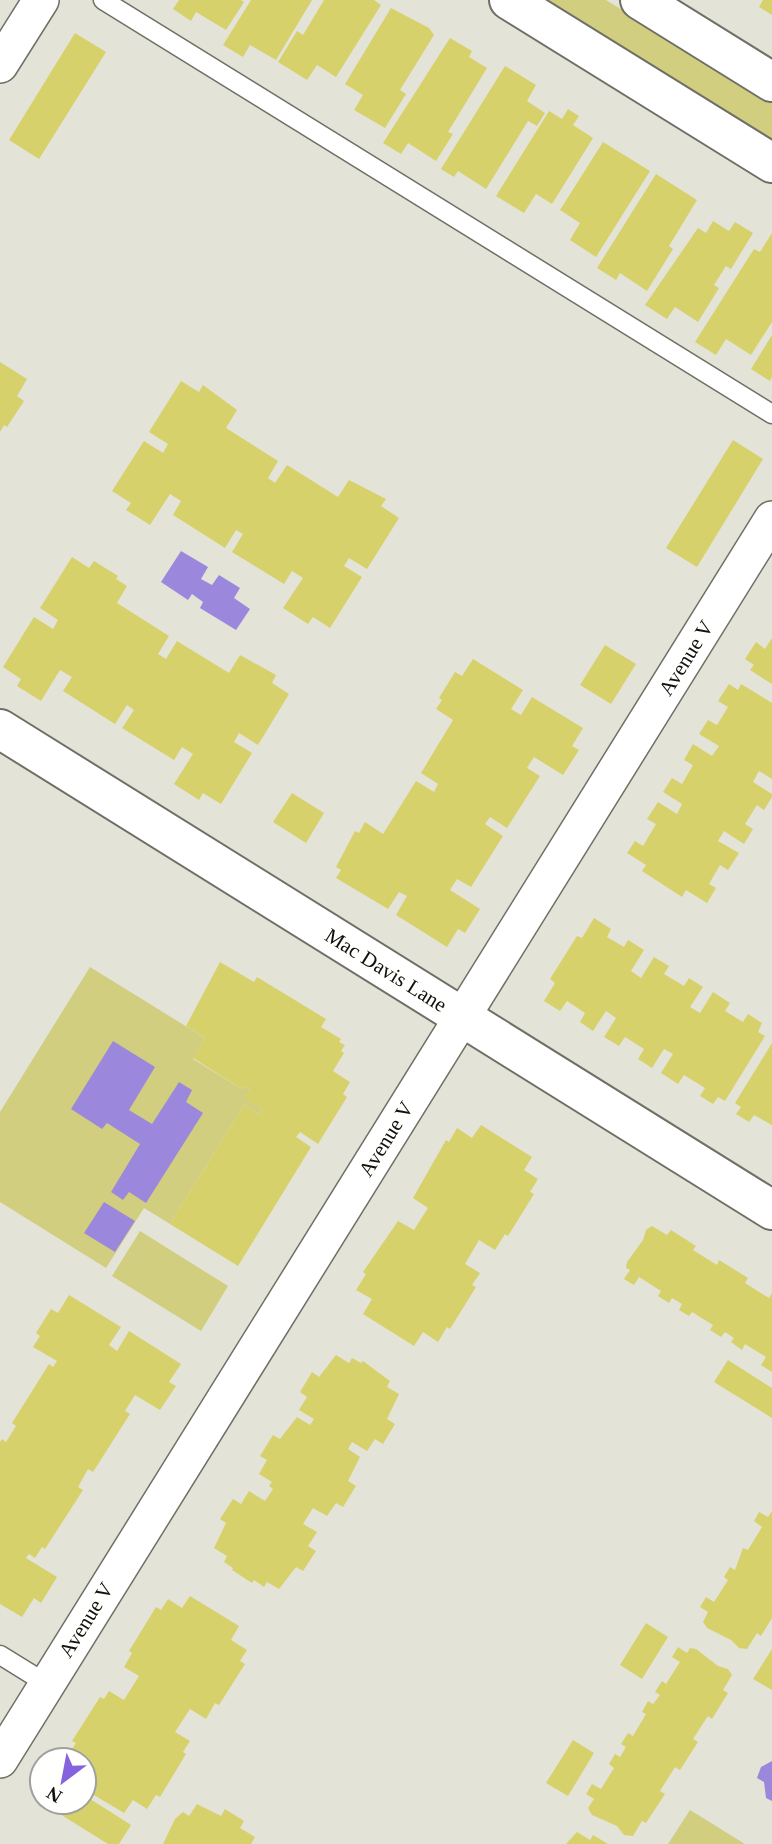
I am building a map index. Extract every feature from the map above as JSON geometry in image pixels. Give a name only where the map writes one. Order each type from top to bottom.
[{"type":"street","points":[[0,65],[41,0]]},
{"type":"street","points":[[509,0],[772,163]]},
{"type":"street","points":[[640,0],[772,82]]},
{"type":"street","name":"Avenue V","points":[[0,1760],[772,519]]},
{"type":"street","name":"Mac Davis Lane","points":[[0,729],[772,1210]]},
{"type":"lane","points":[[103,0],[772,414]]},
{"type":"lane","points":[[0,1655],[47,1684]]},
{"type":"shaded area","points":[[526,0],[606,0],[772,103],[772,153]]},
{"type":"shaded area","points":[[181,551],[208,567],[201,579],[212,585],[219,575],[240,588],[234,598],[250,609],[236,630],[200,608],[203,602],[192,594],[188,600],[161,582]]},
{"type":"shaded area","points":[[90,967],[205,1038],[193,1059],[242,1089],[244,1086],[250,1089],[245,1098],[262,1109],[259,1114],[244,1105],[170,1224],[144,1208],[106,1268],[0,1202],[0,1112]]},
{"type":"shaded area","points":[[113,1041],[155,1067],[129,1110],[152,1124],[179,1082],[192,1090],[186,1102],[203,1113],[146,1203],[129,1192],[123,1200],[111,1192],[140,1144],[107,1123],[102,1129],[71,1109]]},
{"type":"shaded area","points":[[104,1202],[135,1221],[115,1252],[84,1233]]},
{"type":"shaded area","points":[[140,1231],[228,1286],[201,1331],[112,1276]]},
{"type":"shaded area","points":[[772,1761],[772,1801],[766,1798],[764,1782],[757,1778],[761,1767]]},
{"type":"shaded area","points":[[690,1810],[745,1844],[668,1844]]},
{"type":"building","points":[[179,0],[244,2],[226,30],[196,12],[191,21],[173,9]]},
{"type":"building","points":[[251,0],[312,0],[276,60],[250,45],[243,57],[223,45]]},
{"type":"building","points":[[324,0],[374,0],[381,5],[336,77],[317,65],[307,80],[278,62],[297,31],[303,35]]},
{"type":"building","points":[[763,0],[772,0],[772,15],[759,7]]},
{"type":"building","points":[[391,8],[429,28],[434,35],[400,90],[406,94],[385,128],[354,110],[363,95],[345,84]]},
{"type":"building","points":[[75,33],[106,52],[39,159],[9,140]]},
{"type":"building","points":[[450,38],[472,51],[469,57],[487,68],[448,132],[453,134],[436,161],[408,143],[401,154],[383,143]]},
{"type":"building","points":[[505,66],[536,85],[527,101],[545,113],[537,126],[528,121],[486,189],[458,171],[454,177],[441,169]]},
{"type":"building","points":[[568,109],[579,116],[573,125],[593,138],[552,204],[536,194],[524,213],[496,196],[549,111],[562,119]]},
{"type":"building","points":[[603,142],[650,171],[596,257],[570,240],[580,223],[560,210]]},
{"type":"building","points":[[656,174],[697,200],[669,246],[673,249],[647,291],[620,273],[616,280],[597,268]]},
{"type":"building","points":[[713,221],[729,231],[735,222],[753,233],[731,269],[726,266],[714,285],[719,288],[698,322],[675,307],[667,319],[645,305],[698,228],[706,233]]},
{"type":"building","points":[[772,233],[772,322],[751,355],[726,339],[716,355],[695,342],[754,249],[760,252]]},
{"type":"building","points":[[772,335],[772,377],[770,381],[751,369]]},
{"type":"building","points":[[0,362],[27,379],[17,396],[24,401],[7,427],[4,425],[0,432]]},
{"type":"building","points":[[181,381],[199,392],[203,385],[237,410],[226,428],[278,461],[268,478],[275,483],[287,465],[338,497],[349,480],[386,499],[381,506],[399,518],[367,569],[349,558],[344,566],[362,577],[330,628],[313,617],[308,624],[283,608],[303,578],[292,571],[284,584],[232,552],[243,534],[236,530],[225,548],[173,515],[181,501],[170,494],[150,525],[126,510],[131,503],[112,491],[144,441],[163,453],[168,444],[149,432]]},
{"type":"building","points":[[733,440],[763,459],[697,567],[666,548]]},
{"type":"building","points":[[72,557],[89,568],[94,561],[118,576],[116,579],[127,586],[117,603],[169,636],[158,654],[166,659],[177,641],[229,673],[240,655],[276,675],[272,683],[289,694],[258,745],[239,733],[234,742],[252,753],[221,804],[203,793],[199,800],[174,784],[193,754],[182,747],[174,760],[122,728],[134,710],[127,705],[115,724],[63,691],[72,677],[60,670],[41,701],[17,686],[21,679],[3,667],[34,617],[53,629],[58,620],[40,608]]},
{"type":"building","points":[[772,638],[772,684],[750,670],[754,665],[745,659],[756,642],[765,649]]},
{"type":"building","points":[[605,645],[636,664],[611,704],[580,685]]},
{"type":"building","points":[[473,659],[523,690],[511,709],[521,715],[532,697],[583,728],[572,746],[579,750],[563,775],[534,757],[527,768],[540,776],[507,828],[490,817],[485,824],[503,836],[471,887],[457,879],[450,890],[480,909],[465,933],[458,929],[447,947],[396,915],[407,896],[399,892],[388,909],[336,878],[341,870],[336,867],[355,831],[359,833],[365,822],[383,834],[416,781],[434,792],[438,784],[421,773],[453,720],[436,709],[442,700],[439,698],[455,672],[462,676]]},
{"type":"building","points":[[729,684],[738,690],[741,684],[772,703],[772,779],[759,771],[753,782],[772,794],[772,797],[764,810],[757,805],[745,824],[753,829],[744,844],[724,831],[718,841],[739,853],[728,870],[720,865],[709,884],[716,888],[707,903],[686,890],[682,897],[642,871],[646,865],[627,853],[635,841],[643,846],[656,824],[647,819],[658,802],[677,814],[682,804],[663,792],[672,778],[682,784],[693,765],[684,760],[693,744],[712,756],[719,746],[699,734],[708,720],[717,725],[728,707],[718,701]]},
{"type":"building","points":[[292,793],[324,813],[306,843],[273,822]]},
{"type":"building","points":[[594,918],[611,929],[607,937],[624,947],[628,940],[644,950],[631,971],[641,978],[654,957],[669,966],[664,974],[684,986],[689,978],[703,987],[690,1007],[700,1013],[713,992],[730,1003],[725,1011],[743,1022],[748,1014],[762,1023],[758,1032],[765,1036],[725,1101],[718,1097],[713,1104],[700,1096],[705,1088],[684,1075],[678,1084],[661,1073],[673,1054],[664,1049],[652,1068],[638,1059],[644,1049],[625,1037],[619,1046],[604,1037],[616,1018],[606,1011],[593,1031],[580,1022],[585,1013],[567,1001],[560,1011],[544,1001],[555,983],[550,979],[577,936],[582,938]]},
{"type":"building","points":[[220,962],[254,982],[257,977],[326,1019],[321,1027],[341,1039],[339,1042],[345,1045],[341,1051],[344,1053],[333,1071],[350,1082],[343,1094],[347,1097],[318,1144],[300,1132],[296,1137],[311,1147],[238,1266],[170,1224],[244,1105],[259,1114],[262,1109],[244,1098],[250,1089],[244,1086],[242,1089],[193,1058],[205,1038],[186,1026]]},
{"type":"building","points":[[772,1043],[772,1125],[754,1115],[749,1122],[736,1114],[741,1107],[735,1103]]},
{"type":"building","points":[[481,1125],[532,1157],[524,1170],[538,1179],[530,1192],[534,1194],[508,1236],[505,1234],[495,1250],[479,1240],[465,1264],[480,1273],[472,1285],[476,1287],[450,1329],[447,1327],[438,1342],[423,1332],[414,1346],[363,1314],[372,1299],[356,1290],[366,1274],[363,1272],[398,1221],[414,1230],[428,1208],[413,1198],[446,1140],[449,1142],[457,1128],[472,1138]]},
{"type":"building","points":[[652,1226],[667,1235],[671,1230],[696,1246],[693,1250],[717,1265],[719,1260],[748,1278],[745,1283],[769,1298],[772,1293],[772,1372],[761,1365],[766,1357],[745,1344],[742,1350],[731,1342],[734,1338],[725,1332],[721,1337],[710,1330],[713,1325],[692,1312],[689,1316],[679,1310],[682,1304],[672,1298],[669,1303],[658,1296],[661,1291],[639,1277],[634,1285],[624,1279],[630,1270],[626,1268],[627,1262],[643,1240],[646,1230]]},
{"type":"building","points":[[69,1295],[121,1327],[109,1345],[117,1351],[129,1331],[181,1364],[169,1382],[176,1386],[160,1410],[135,1395],[125,1411],[130,1414],[93,1472],[88,1469],[78,1487],[83,1490],[45,1549],[42,1547],[35,1558],[29,1554],[26,1558],[57,1577],[41,1603],[34,1598],[22,1617],[0,1604],[0,1442],[2,1439],[6,1442],[16,1426],[12,1423],[49,1364],[53,1367],[57,1361],[33,1347],[40,1336],[36,1333],[51,1309],[58,1313]]},
{"type":"building","points":[[336,1355],[349,1363],[352,1358],[361,1363],[363,1361],[390,1381],[387,1387],[399,1394],[387,1419],[395,1424],[383,1444],[375,1439],[367,1451],[352,1442],[348,1449],[360,1457],[348,1481],[356,1486],[343,1507],[336,1503],[327,1516],[313,1508],[303,1524],[317,1532],[308,1546],[316,1551],[303,1571],[296,1567],[279,1589],[267,1582],[264,1587],[254,1580],[252,1583],[232,1570],[233,1568],[224,1562],[227,1556],[214,1548],[226,1523],[220,1519],[233,1499],[241,1504],[249,1491],[265,1501],[273,1489],[269,1486],[272,1482],[259,1474],[267,1460],[260,1456],[273,1435],[280,1439],[297,1417],[310,1425],[314,1419],[299,1410],[307,1397],[300,1392],[312,1372],[319,1377]]},
{"type":"building","points":[[728,1360],[772,1388],[772,1418],[714,1382]]},
{"type":"building","points":[[772,1511],[772,1618],[761,1636],[757,1633],[747,1649],[739,1648],[731,1640],[707,1628],[703,1622],[708,1612],[700,1607],[706,1597],[714,1602],[728,1580],[724,1577],[730,1567],[735,1570],[743,1548],[748,1550],[762,1527],[754,1521],[759,1512],[768,1517]]},
{"type":"building","points":[[190,1596],[239,1626],[231,1640],[247,1650],[240,1661],[245,1664],[219,1705],[215,1703],[206,1719],[190,1709],[175,1732],[190,1741],[183,1752],[186,1754],[160,1797],[156,1795],[147,1809],[133,1800],[124,1813],[98,1797],[98,1746],[74,1746],[76,1743],[72,1741],[100,1697],[104,1699],[109,1691],[124,1700],[139,1676],[124,1667],[132,1653],[129,1651],[156,1607],[161,1610],[168,1599],[182,1608]]},
{"type":"building","points":[[646,1623],[668,1637],[642,1679],[620,1665]]},
{"type":"building","points":[[678,1647],[687,1653],[690,1648],[696,1649],[718,1666],[728,1669],[732,1675],[723,1690],[728,1693],[712,1719],[708,1716],[693,1739],[698,1742],[680,1770],[675,1767],[660,1791],[665,1794],[646,1823],[642,1821],[633,1836],[624,1835],[617,1826],[592,1815],[588,1808],[594,1799],[586,1794],[592,1784],[601,1789],[614,1768],[609,1764],[615,1754],[620,1757],[626,1747],[621,1744],[628,1733],[633,1736],[646,1714],[642,1712],[648,1701],[653,1704],[660,1695],[655,1692],[662,1681],[666,1684],[680,1662],[672,1657]]},
{"type":"building","points":[[772,1649],[772,1690],[753,1679]]},
{"type":"building","points":[[573,1740],[594,1753],[568,1796],[546,1783]]},
{"type":"building","points":[[98,1804],[131,1825],[119,1844],[108,1844],[63,1816],[98,1816]]},
{"type":"building","points":[[197,1804],[221,1816],[225,1809],[244,1821],[240,1828],[255,1837],[251,1844],[163,1844],[175,1819],[183,1812],[189,1816]]},
{"type":"building","points":[[577,1832],[590,1840],[593,1835],[608,1844],[566,1844]]}]
